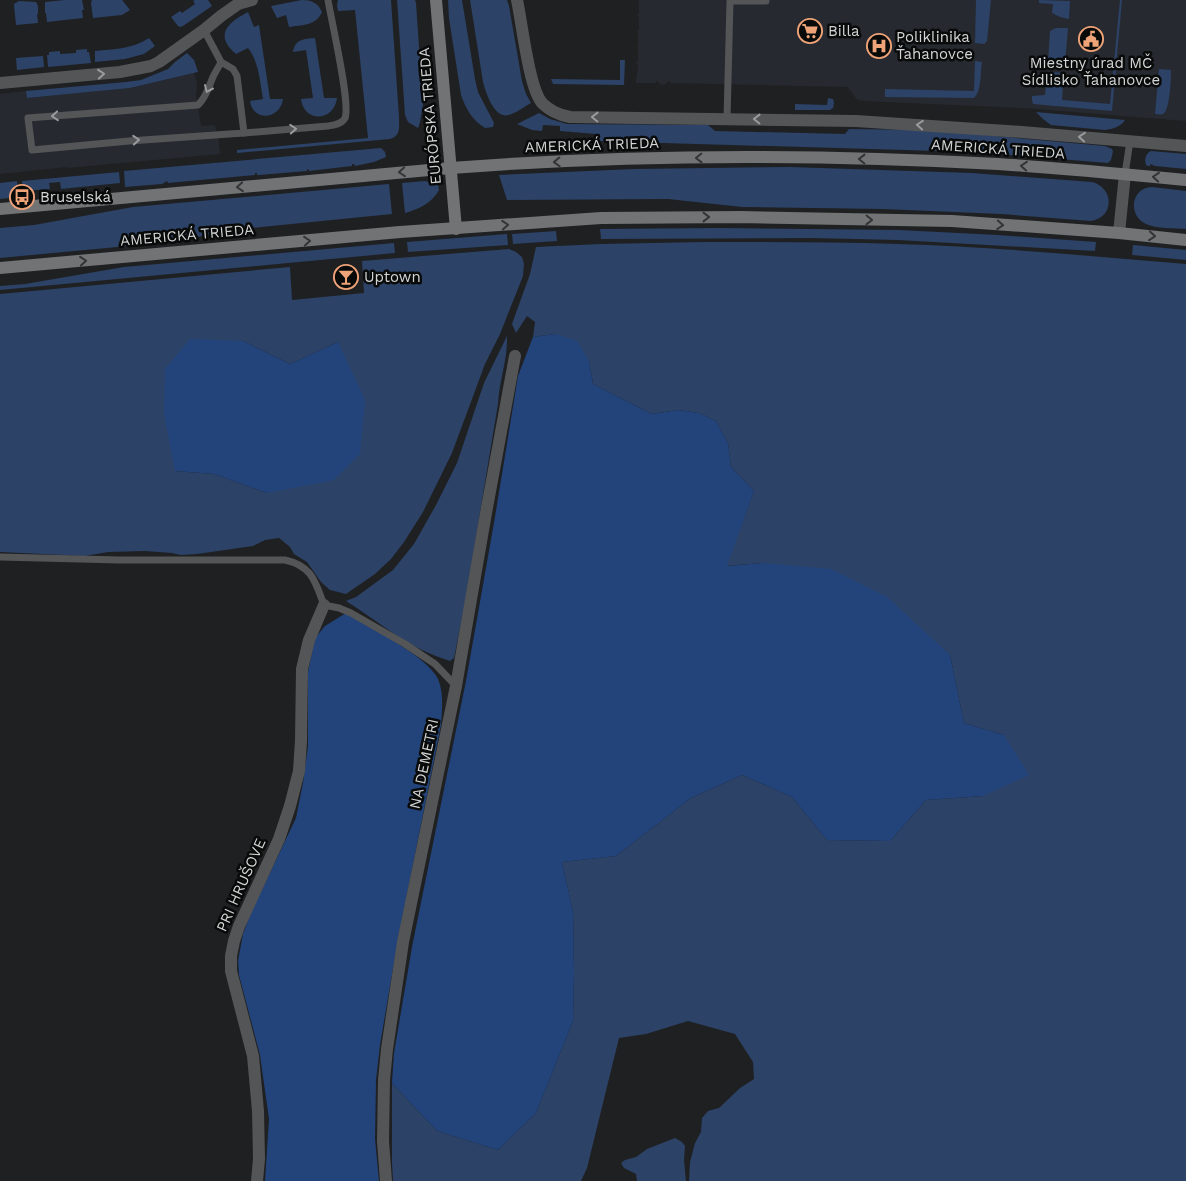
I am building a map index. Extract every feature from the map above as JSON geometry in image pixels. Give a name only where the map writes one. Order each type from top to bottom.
[{"type":"street","points":[[0,83],[120,72],[151,66],[166,58],[238,4],[252,0]]},
{"type":"street","name":"EURÓPSKA TRIEDA","points":[[436,0],[456,228]]},
{"type":"street","points":[[517,0],[535,90],[542,103],[554,112],[570,117],[856,121],[1022,132],[1186,146]]},
{"type":"street","name":"AMERICKÁ TRIEDA","points":[[0,209],[451,168],[623,160],[750,157],[876,159],[989,164],[1186,180]]},
{"type":"street","points":[[1119,233],[1125,174]]},
{"type":"street","name":"AMERICKÁ TRIEDA","points":[[0,268],[400,232],[600,218],[740,217],[952,222],[1119,233],[1186,240]]},
{"type":"street","name":"NA DEMETRI","points":[[386,1181],[383,1141],[384,1080],[403,942],[456,686],[515,356]]},
{"type":"street","name":"PRI HRUŠOVE","points":[[257,1181],[259,1158],[253,1056],[232,971],[232,956],[239,926],[279,839],[290,806],[298,771],[301,741],[302,669],[309,640],[324,605]]},
{"type":"lane","points":[[221,62],[213,76],[210,88],[198,105],[28,118],[32,150],[336,125],[345,116],[346,94],[328,0]]},
{"type":"lane","points":[[726,119],[730,1],[766,1]]},
{"type":"lane","points":[[204,30],[221,62],[233,69],[237,76],[244,133]]},
{"type":"lane","points":[[1125,174],[1130,141]]},
{"type":"lane","points":[[0,557],[119,560],[285,560],[295,562],[312,574],[324,605],[351,613],[404,644],[435,664],[456,686]]},
{"type":"shaded area","points":[[82,0],[83,18],[47,22],[45,2]]},
{"type":"shaded area","points":[[92,0],[122,0],[130,10],[122,15],[93,18]]},
{"type":"shaded area","points":[[208,0],[212,6],[183,26],[178,26],[171,17],[180,11],[182,13],[195,4],[193,1]]},
{"type":"shaded area","points":[[302,0],[319,6],[322,12],[316,20],[304,25],[289,27],[286,15],[277,18],[271,6]]},
{"type":"shaded area","points":[[338,0],[391,0],[399,117],[398,133],[394,138],[390,139],[237,153],[237,150],[368,138],[355,10],[338,11]]},
{"type":"shaded area","points":[[397,0],[415,0],[416,3],[423,105],[418,128],[408,122],[405,115]]},
{"type":"shaded area","points":[[448,0],[462,0],[478,92],[494,123],[493,127],[485,128],[473,118],[461,95]]},
{"type":"shaded area","points":[[470,0],[507,0],[522,81],[531,103],[512,114],[504,115],[499,113],[486,92]]},
{"type":"shaded area","points":[[638,0],[1186,0],[1186,121],[1024,108],[864,101],[858,100],[848,87],[670,83],[670,81],[663,85],[658,81],[656,83],[636,83],[638,65],[636,63],[638,61],[637,31],[639,29],[639,17],[637,15],[639,13]]},
{"type":"shaded area","points":[[976,0],[991,0],[987,41],[984,44],[975,43]]},
{"type":"shaded area","points":[[1039,0],[1070,1],[1069,19],[1052,13],[1053,4],[1039,3]]},
{"type":"shaded area","points":[[1120,0],[1122,0],[1112,111],[1033,104],[1032,96],[1045,95],[1047,74],[1049,72],[1064,73],[1062,100],[1110,104]]},
{"type":"shaded area","points":[[19,1],[36,2],[38,6],[38,23],[16,25],[14,4]]},
{"type":"shaded area","points":[[248,12],[254,27],[259,25],[270,99],[283,99],[277,111],[266,116],[256,112],[252,108],[250,101],[263,99],[255,59],[248,48],[236,54],[226,41],[225,35],[229,25]]},
{"type":"shaded area","points":[[1056,28],[1068,28],[1065,65],[1050,64],[1048,62],[1050,31]]},
{"type":"shaded area","points":[[149,38],[155,46],[144,54],[125,59],[95,62],[95,51],[129,46]]},
{"type":"shaded area","points":[[315,38],[324,98],[337,98],[331,112],[319,116],[313,116],[307,112],[303,107],[301,99],[313,98],[306,50],[293,52],[298,42],[304,39]]},
{"type":"shaded area","points":[[87,49],[91,63],[48,67],[47,55],[49,55],[49,52],[60,51],[60,54],[76,53],[76,50]]},
{"type":"shaded area","points":[[187,53],[194,60],[198,72],[130,88],[27,98],[26,91],[141,80],[168,69]]},
{"type":"shaded area","points":[[43,56],[44,67],[17,70],[16,58]]},
{"type":"shaded area","points":[[620,60],[625,60],[624,85],[553,84],[551,79],[620,80]]},
{"type":"shaded area","points":[[975,61],[982,62],[980,86],[974,98],[885,97],[885,89],[974,91]]},
{"type":"shaded area","points":[[1159,69],[1171,70],[1169,101],[1163,114],[1155,114]]},
{"type":"shaded area","points":[[194,73],[197,83],[196,96],[201,126],[215,125],[220,154],[0,174],[0,94],[26,91],[27,98],[130,88]]},
{"type":"shaded area","points":[[828,98],[833,99],[834,103],[833,108],[830,110],[795,110],[795,104],[827,105]]},
{"type":"shaded area","points":[[1036,112],[1125,120],[1116,127],[1105,130],[1051,125]]},
{"type":"shaded area","points":[[539,113],[550,119],[567,124],[708,125],[715,131],[845,134],[849,129],[929,130],[1105,146],[1113,151],[1111,160],[1108,163],[971,152],[596,141],[596,134],[560,131],[560,126],[543,125],[542,131],[532,130],[517,124]]},
{"type":"shaded area","points":[[381,148],[385,152],[386,157],[355,166],[352,164],[352,166],[309,171],[307,169],[307,171],[259,175],[255,173],[255,175],[168,183],[167,181],[162,184],[125,187],[124,171]]},
{"type":"shaded area","points":[[1151,151],[1186,154],[1186,169],[1150,164],[1150,166],[1147,166],[1145,162],[1146,157]]},
{"type":"shaded area","points":[[790,167],[972,173],[1092,182],[1100,185],[1105,190],[1109,203],[1104,214],[1099,219],[1091,221],[1001,214],[883,209],[742,207],[668,199],[507,200],[499,175],[634,169]]},
{"type":"shaded area","points":[[119,172],[120,183],[61,189],[60,182],[49,183],[50,189],[23,191],[22,181]]},
{"type":"shaded area","points":[[17,181],[19,197],[0,199],[0,183]]},
{"type":"shaded area","points":[[425,181],[438,185],[439,190],[436,195],[425,205],[405,213],[402,183]]},
{"type":"shaded area","points":[[389,184],[392,214],[251,228],[160,243],[0,258],[0,228],[34,225],[133,207]]},
{"type":"shaded area","points":[[1152,187],[1186,191],[1186,229],[1155,227],[1140,220],[1134,209],[1136,197],[1139,192]]},
{"type":"shaded area","points":[[600,229],[899,230],[1096,242],[1095,251],[898,240],[812,238],[601,239]]},
{"type":"shaded area","points":[[556,231],[557,241],[513,244],[512,234]]},
{"type":"shaded area","points":[[507,234],[508,245],[408,252],[407,242]]},
{"type":"shaded area","points":[[704,242],[934,245],[1186,264],[1186,1181],[689,1181],[690,1162],[695,1143],[701,1132],[702,1118],[708,1111],[719,1108],[740,1088],[754,1079],[753,1062],[735,1034],[688,1021],[646,1034],[619,1038],[587,1168],[581,1181],[393,1181],[392,1083],[437,1131],[498,1150],[536,1113],[573,1021],[573,912],[562,862],[616,856],[691,798],[742,775],[792,797],[827,840],[890,841],[926,800],[983,796],[1004,735],[964,723],[950,655],[763,563],[726,566],[754,491],[731,467],[728,443],[716,421],[699,413],[678,410],[652,414],[593,384],[589,361],[555,334],[533,337],[535,322],[527,316],[516,333],[512,324],[530,274],[536,247]]},
{"type":"shaded area","points":[[394,243],[395,253],[0,290],[0,286],[25,284],[124,267]]},
{"type":"shaded area","points":[[1133,245],[1186,250],[1186,260],[1132,255]]},
{"type":"shaded area","points":[[509,249],[522,257],[524,264],[523,276],[500,334],[485,364],[452,453],[423,512],[404,542],[391,559],[375,574],[346,594],[330,590],[321,582],[307,562],[294,554],[290,547],[279,538],[265,540],[253,546],[181,555],[145,551],[108,552],[85,556],[0,552],[0,294],[290,267],[292,300],[364,293],[362,261]],"holes":[[[243,341],[290,364],[338,342],[267,493],[214,474],[175,471]]]},
{"type":"shaded area","points":[[555,334],[577,341],[589,361],[593,384],[652,414],[678,410],[699,413],[716,421],[728,443],[731,467],[754,491],[727,566],[763,563],[831,569],[887,597],[950,655],[964,723],[1004,735],[1029,775],[983,796],[926,800],[890,841],[827,840],[792,797],[742,775],[691,798],[616,856],[562,862],[573,912],[573,1021],[536,1113],[498,1150],[437,1131],[392,1083],[394,1053],[412,947],[466,681],[518,376],[533,337]]},
{"type":"shaded area","points":[[507,336],[505,362],[465,603],[454,658],[450,661],[409,643],[346,601],[356,597],[393,570],[414,544],[457,463],[484,383]]},
{"type":"shaded area","points":[[190,339],[243,341],[290,364],[338,342],[365,400],[360,454],[334,480],[267,493],[214,474],[175,471],[164,413],[165,369]]},
{"type":"shaded area","points":[[346,613],[422,661],[438,679],[442,696],[441,725],[398,939],[380,1045],[376,1080],[375,1139],[379,1181],[265,1181],[269,1119],[260,1055],[239,975],[238,961],[243,934],[250,915],[296,818],[308,746],[308,672],[315,638],[325,626]]},
{"type":"shaded area","points":[[675,1138],[685,1146],[686,1181],[637,1181],[636,1174],[624,1168],[621,1163],[636,1157],[647,1149]]},
{"type":"place","name":"Billa","points":[[810,31]]},
{"type":"place","name":"Miestny úrad MČ Sídlisko Ťahanovce","points":[[1091,39]]},
{"type":"place","name":"Poliklinika Ťahanovce","points":[[879,46]]},
{"type":"place","name":"Bruselská","points":[[22,197]]},
{"type":"place","name":"Uptown","points":[[346,277]]}]
